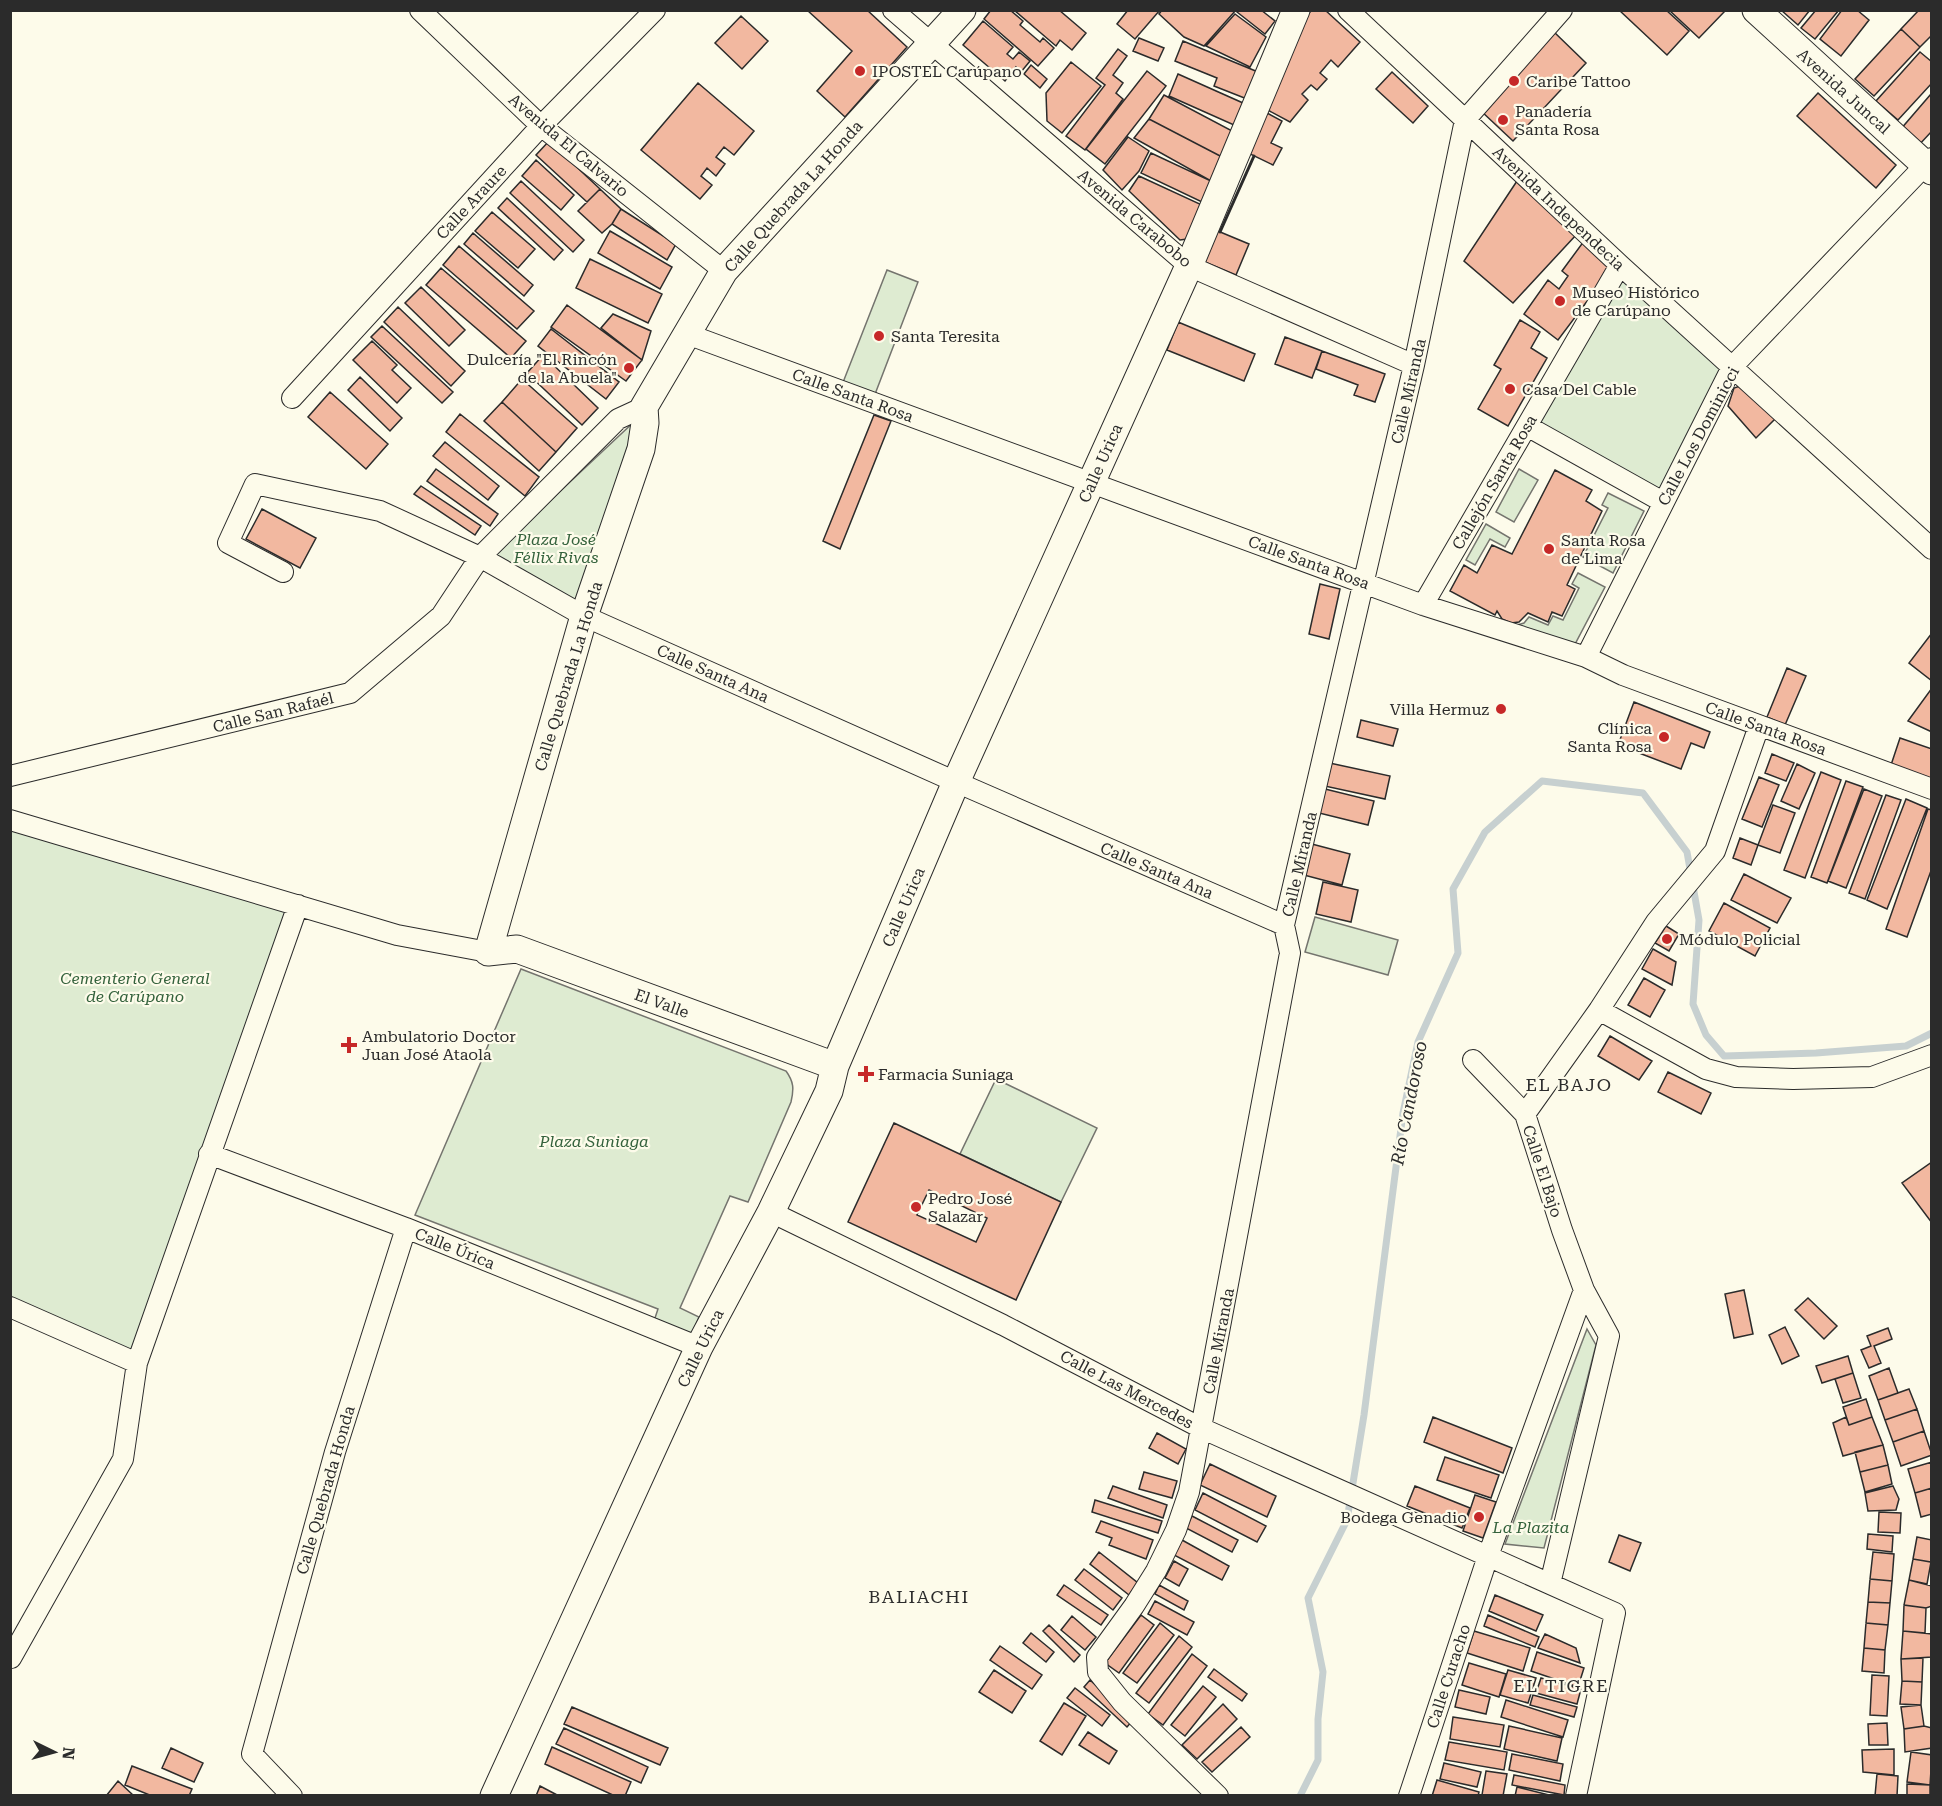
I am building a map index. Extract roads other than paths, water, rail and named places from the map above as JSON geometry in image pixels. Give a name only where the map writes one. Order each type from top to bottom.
[{"type":"main road","name":"Calle Quebrada La Honda","points":[[488,952],[584,616],[641,449],[645,423],[644,407],[724,271],[962,10]]},
{"type":"main road","name":"Calle Urica","points":[[494,1796],[699,1347],[771,1212],[829,1091],[835,1066],[956,783],[1189,266],[1296,10]]},
{"type":"main road","name":"Avenida Juncal","points":[[1756,10],[1929,165]]},
{"type":"main road","name":"El Valle","points":[[488,952],[517,949],[835,1066]]},
{"type":"street","name":"Avenida El Calvario","points":[[420,10],[542,126],[724,271]]},
{"type":"street","name":"Calle Araure","points":[[292,398],[542,126],[655,10]]},
{"type":"street","name":"Avenida Carabobo","points":[[893,10],[1189,266],[1414,365]]},
{"type":"street","name":"Avenida Independecia","points":[[1347,10],[1620,266],[1932,549]]},
{"type":"street","name":"Calle Miranda","points":[[1218,1796],[1122,1702],[1098,1671],[1097,1657],[1151,1580],[1176,1530],[1189,1492],[1290,953],[1284,925],[1414,365],[1465,120],[1562,10]]},
{"type":"street","name":"Calle Los Dominicci","points":[[1586,657],[1731,367],[1929,165]]},
{"type":"street","name":"Callejón Santa Rosa","points":[[1423,605],[1620,266]]},
{"type":"street","name":"Calle Santa Rosa","points":[[687,334],[1423,605],[1586,657],[1623,675],[1932,789]]},
{"type":"street","points":[[480,557],[618,419],[644,407]]},
{"type":"street","points":[[1527,426],[1663,502]]},
{"type":"street","name":"Calle Santa Ana","points":[[283,572],[228,543],[255,484],[380,511],[480,557],[584,616],[956,783],[1284,925]]},
{"type":"street","name":"Calle San Rafaél","points":[[10,776],[350,693],[441,616],[480,557]]},
{"type":"street","name":"Calle El Bajo","points":[[1550,1584],[1609,1336],[1584,1290],[1525,1114],[1599,1010],[1656,922],[1715,851],[1760,726]]},
{"type":"street","points":[[10,820],[397,935],[488,952]]},
{"type":"street","points":[[11,1658],[123,1459],[137,1364],[298,905]]},
{"type":"street","points":[[1599,1010],[1706,1069],[1736,1077],[1793,1079],[1872,1077],[1932,1055]]},
{"type":"street","points":[[1473,1060],[1525,1114]]},
{"type":"street","name":"Calle Úrica","points":[[209,1154],[406,1228],[699,1347]]},
{"type":"street","name":"Calle Las Mercedes","points":[[771,1212],[1003,1325],[1202,1428],[1615,1613],[1576,1796]]},
{"type":"street","name":"Calle Quebrada Honda","points":[[292,1796],[252,1754],[334,1452],[406,1228]]},
{"type":"street","points":[[1488,1556],[1584,1290]]},
{"type":"street","points":[[10,1307],[137,1364]]},
{"type":"street","name":"Calle Curacho","points":[[1409,1796],[1488,1556]]},
{"type":"waterway","name":"Río Candoroso","points":[[1300,1796],[1318,1760],[1318,1719],[1323,1672],[1308,1598],[1347,1520],[1364,1415],[1403,1113],[1418,1042],[1458,953],[1453,889],[1485,832],[1542,781],[1643,793],[1687,852],[1699,920],[1693,1004],[1706,1035],[1724,1056],[1816,1053],[1906,1046],[1932,1033]]},
{"type":"place","name":"IPOSTEL Carúpano","points":[[860,71]]},
{"type":"place","name":"Caribe Tattoo","points":[[1514,81]]},
{"type":"place","name":"Panadería Santa Rosa","points":[[1503,120]]},
{"type":"place","name":"Museo Histórico de Carúpano","points":[[1560,301]]},
{"type":"place","name":"Santa Teresita","points":[[879,336]]},
{"type":"place","name":"Dulcería \"El Rincón de la Abuela\"","points":[[629,368]]},
{"type":"place","name":"Casa Del Cable","points":[[1510,389]]},
{"type":"place","name":"Santa Rosa de Lima","points":[[1549,549]]},
{"type":"place","name":"Villa Hermuz","points":[[1501,709]]},
{"type":"place","name":"Clínica Santa Rosa","points":[[1664,737]]},
{"type":"place","name":"Módulo Policial","points":[[1667,939]]},
{"type":"place","name":"Ambulatorio Doctor Juan José Ataola","points":[[349,1045]]},
{"type":"place","name":"Farmacia Suniaga","points":[[866,1074]]},
{"type":"place","name":"Pedro José Salazar","points":[[916,1207]]},
{"type":"place","name":"Bodega Genadio","points":[[1479,1517]]},
{"type":"district","name":"EL BAJO","points":[[1569,1085]]},
{"type":"district","name":"BALIACHI","points":[[919,1597]]},
{"type":"district","name":"EL TIGRE","points":[[1561,1686]]},
{"type":"park label","name":"Plaza José Féllix Rivas","points":[[556,548]]},
{"type":"park label","name":"Cementerio General de Carúpano","points":[[135,987]]},
{"type":"park label","name":"Plaza Suniaga","points":[[594,1141]]},
{"type":"park label","name":"La Plazita","points":[[1531,1527]]}]
